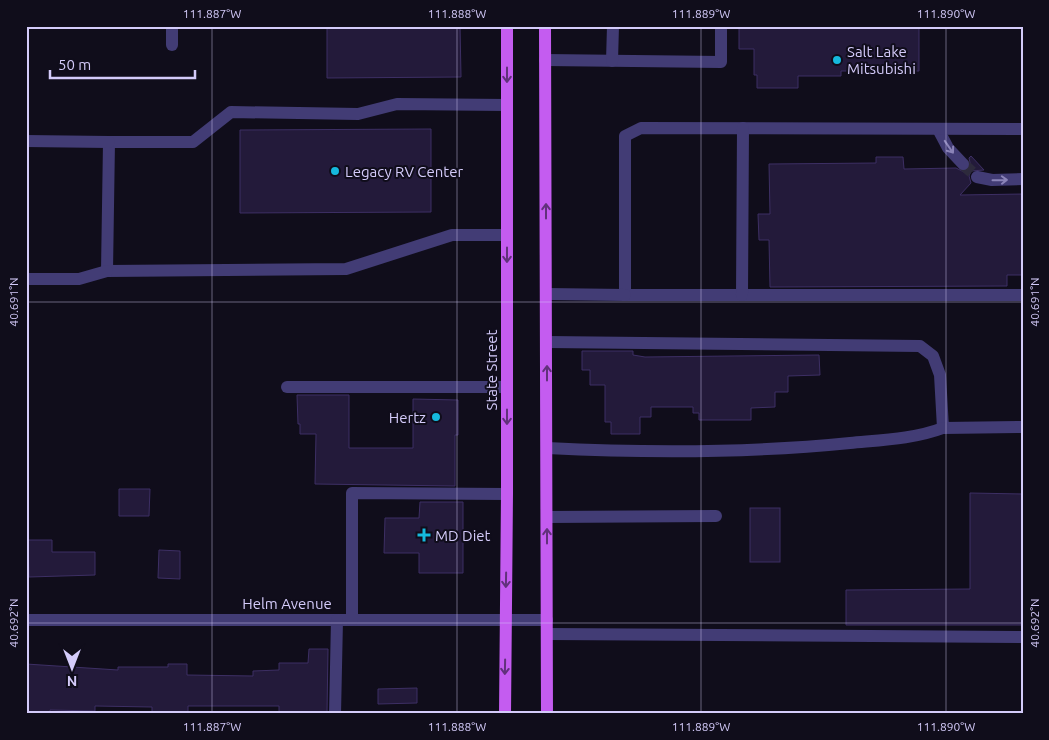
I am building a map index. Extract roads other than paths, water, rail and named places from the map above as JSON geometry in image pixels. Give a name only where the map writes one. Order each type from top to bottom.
[{"type":"main road","name":"State Street","points":[[504,714],[507,494],[507,26]]},
{"type":"main road","points":[[545,26],[547,714]]},
{"type":"street","points":[[172,26],[172,45]]},
{"type":"street","points":[[612,61],[613,26]]},
{"type":"street","points":[[545,60],[721,62],[721,26]]},
{"type":"street","points":[[26,141],[193,142],[231,112],[358,114],[397,104],[507,105]]},
{"type":"street","points":[[625,295],[625,136],[641,128],[1023,129]]},
{"type":"street","points":[[742,295],[743,128]]},
{"type":"street","points":[[938,128],[948,148],[963,164]]},
{"type":"street","points":[[107,272],[109,142]]},
{"type":"street","points":[[978,177],[992,180],[1023,179]]},
{"type":"street","points":[[26,279],[78,280],[107,272],[346,268],[452,236],[507,235]]},
{"type":"street","points":[[547,294],[1023,295]]},
{"type":"street","points":[[547,342],[920,346],[933,356],[940,375],[943,428]]},
{"type":"street","points":[[287,387],[507,387]]},
{"type":"street","points":[[547,448],[778,450],[891,439],[929,433],[943,428],[1023,427]]},
{"type":"street","points":[[352,620],[352,493],[507,494]]},
{"type":"street","points":[[547,516],[716,516]]},
{"type":"street","name":"Helm Avenue","points":[[26,620],[547,620]]},
{"type":"street","points":[[335,714],[337,620]]},
{"type":"street","points":[[547,634],[1023,637]]},
{"type":"tunnel","points":[[963,164],[977,177]]},
{"type":"place","name":"Salt Lake Mitsubishi","points":[[837,60]]},
{"type":"place","name":"Legacy RV Center","points":[[335,171]]},
{"type":"place","name":"Hertz","points":[[436,417]]},
{"type":"place","name":"MD Diet","points":[[424,535]]}]
